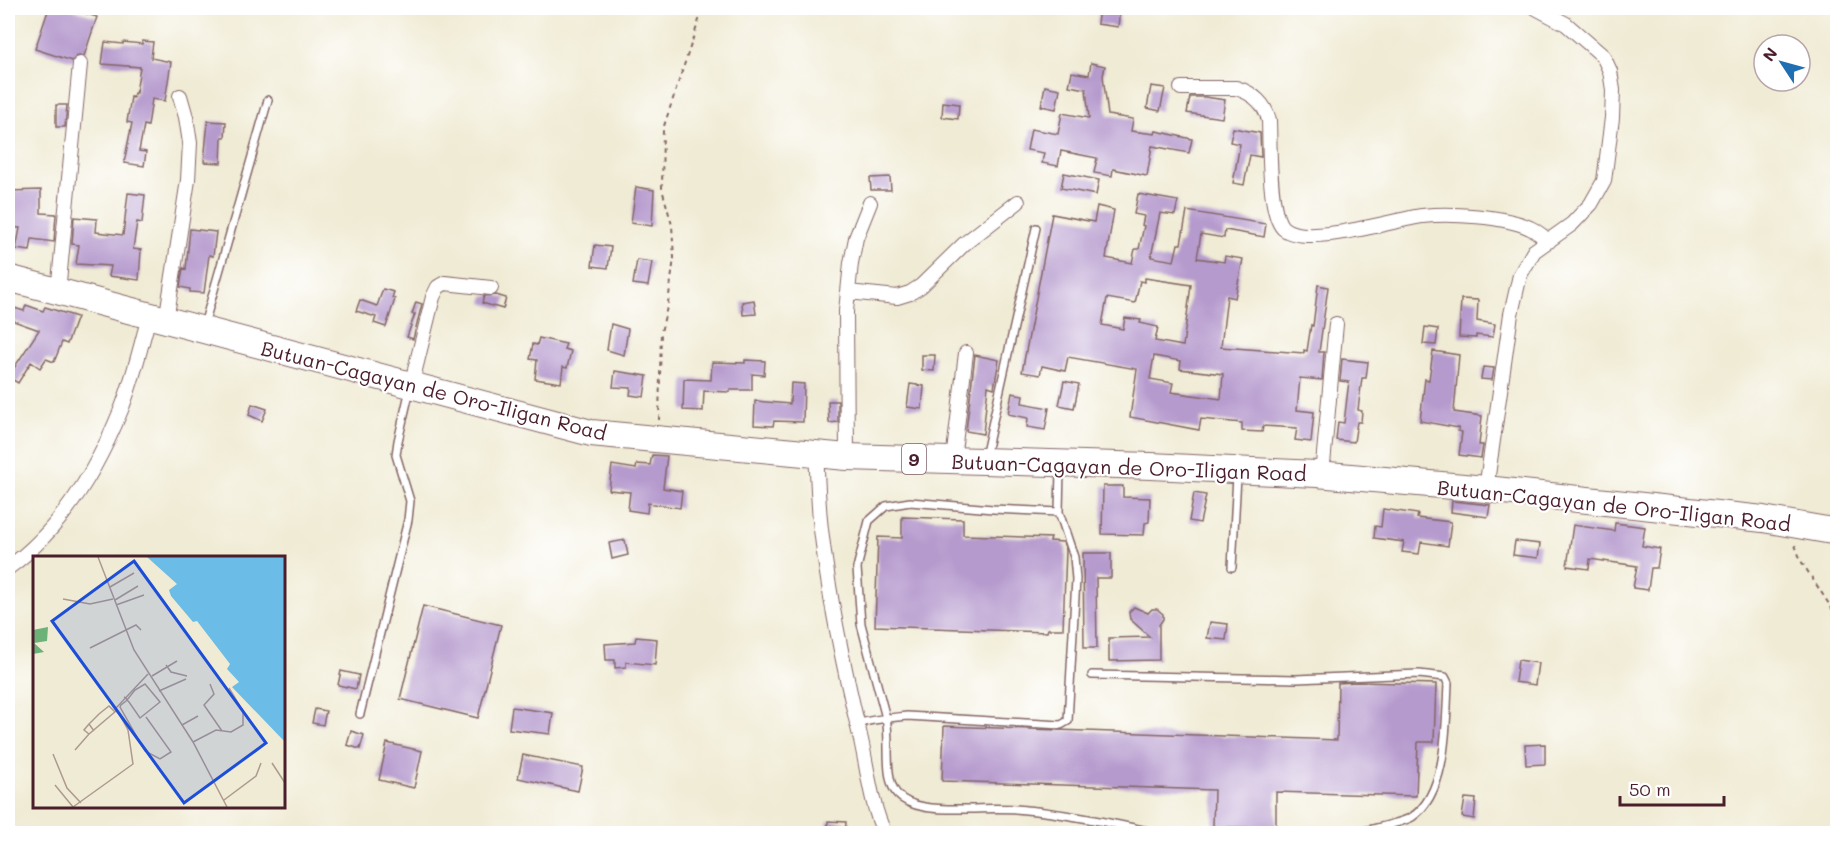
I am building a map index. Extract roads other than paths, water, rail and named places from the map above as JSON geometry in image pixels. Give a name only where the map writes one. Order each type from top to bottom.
[{"type":"highway","name":"Butuan-Cagayan de Oro-Iligan Road","points":[[8,278],[591,433],[847,457],[1322,474],[1486,489],[1786,523],[1838,532]]},
{"type":"street","points":[[1486,489],[1511,314],[1520,275],[1534,251],[1572,224],[1591,204],[1604,181],[1612,118],[1611,71],[1603,56],[1566,24],[1536,8]]},
{"type":"street","points":[[58,292],[80,64]]},
{"type":"street","points":[[1181,88],[1236,88],[1259,101],[1269,120],[1272,189],[1277,218],[1284,228],[1290,231],[1300,235],[1347,232],[1398,220],[1445,215],[1514,222],[1531,229],[1549,241]]},
{"type":"street","points":[[8,568],[52,529],[72,502],[97,460],[122,409],[158,319],[188,180],[190,142],[180,96]]},
{"type":"street","points":[[848,292],[897,297],[910,293],[921,286],[964,244],[1018,202]]},
{"type":"street","points":[[847,457],[846,311],[856,238],[870,203]]},
{"type":"street","points":[[411,387],[432,297],[438,287],[445,283],[491,288]]},
{"type":"street","points":[[1322,474],[1336,324]]},
{"type":"street","points":[[953,460],[966,353]]},
{"type":"street","points":[[816,454],[822,536],[844,667],[876,812],[885,834]]},
{"type":"lane","points":[[203,330],[268,100]]},
{"type":"lane","points":[[984,461],[1036,228]]},
{"type":"lane","points":[[360,714],[408,520],[408,494],[396,455],[411,387]]},
{"type":"lane","points":[[857,724],[907,716],[1061,724],[1068,721],[1076,579],[1074,557],[1059,512],[1060,463]]},
{"type":"lane","points":[[1232,567],[1237,470]]},
{"type":"lane","points":[[1059,512],[902,503],[886,506],[869,521],[857,568],[861,624],[886,718],[891,786],[902,800],[914,804],[939,808],[1024,809],[1100,821],[1161,834]]},
{"type":"lane","points":[[1092,675],[1296,679],[1419,674],[1445,677],[1448,683],[1446,733],[1437,782],[1423,808],[1410,819],[1354,834]]}]
